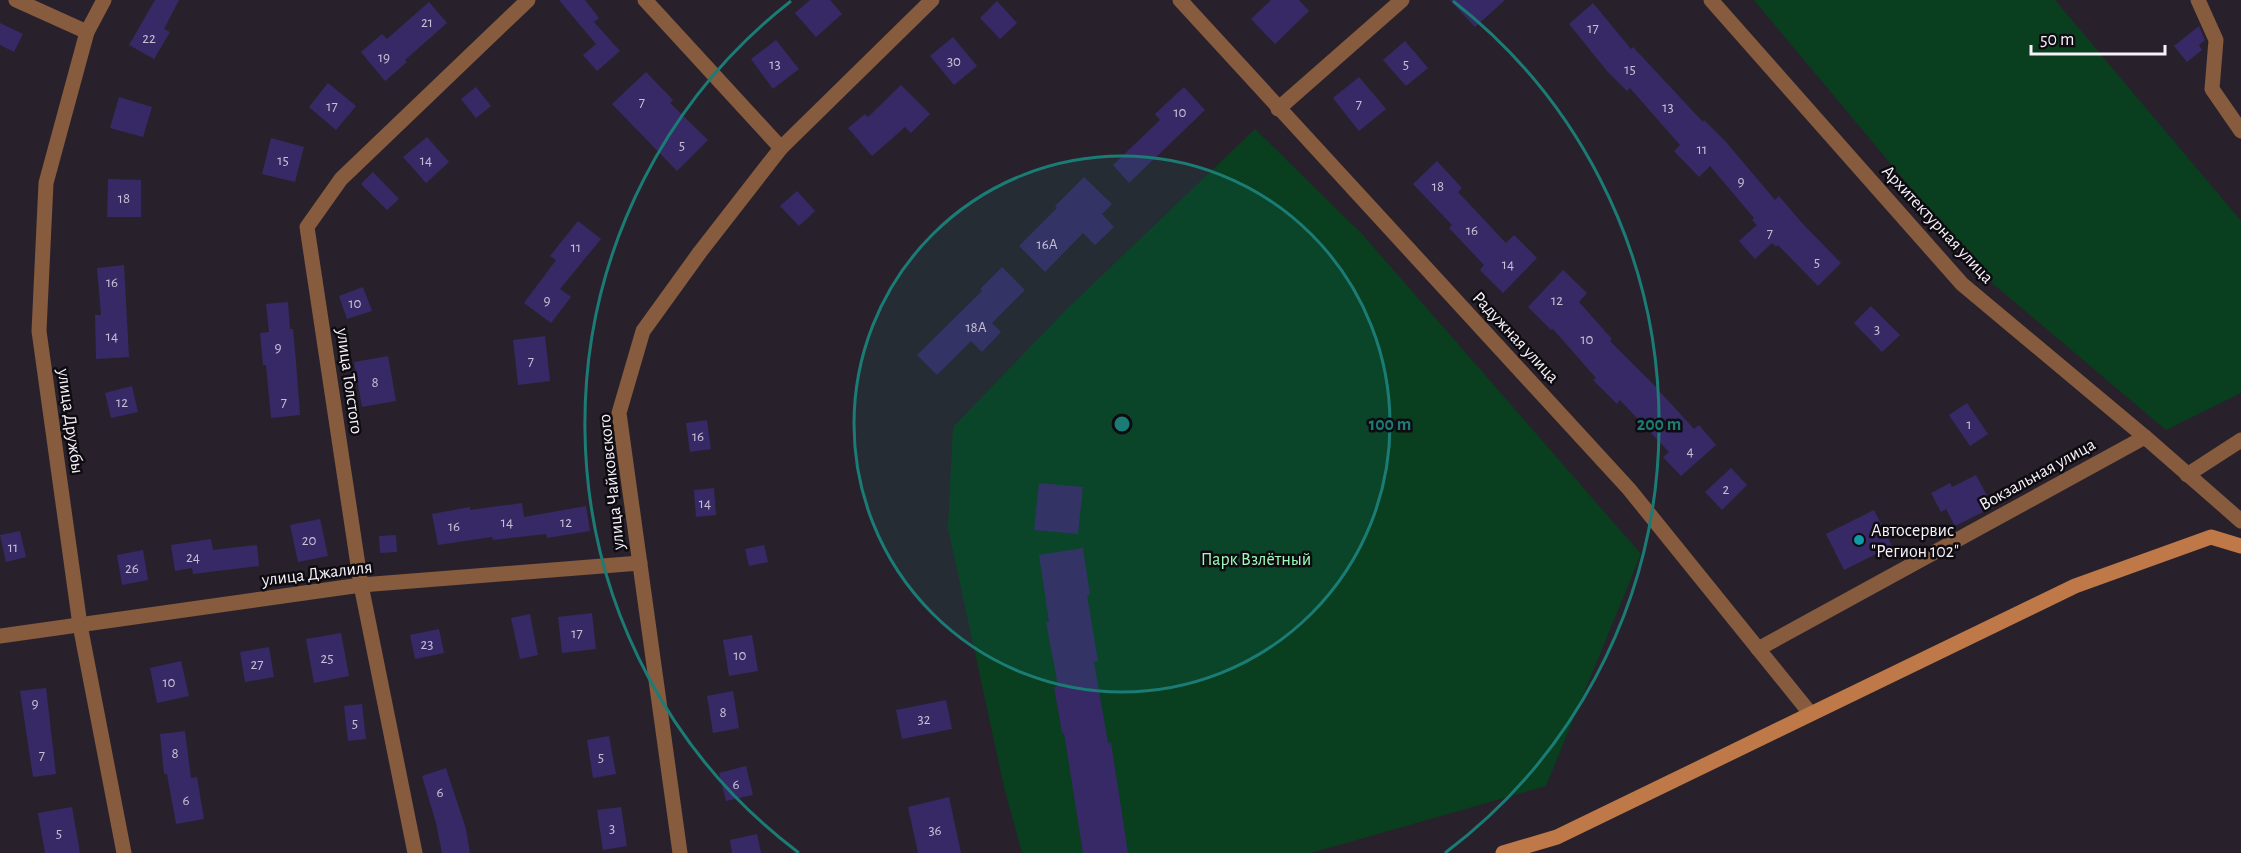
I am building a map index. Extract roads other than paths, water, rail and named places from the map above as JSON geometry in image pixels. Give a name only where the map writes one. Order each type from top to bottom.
[{"type":"main road","points":[[1503,853],[1557,837],[2075,586],[2211,537],[2241,546]]},
{"type":"street","points":[[16,0],[87,32]]},
{"type":"street","name":"улица Дружбы","points":[[104,0],[87,32],[46,183],[39,331],[80,625],[124,853]]},
{"type":"street","name":"улица Толстого","points":[[415,853],[361,585],[308,227],[342,179],[528,0]]},
{"type":"street","points":[[645,0],[781,148]]},
{"type":"street","name":"улица Чайковского","points":[[680,853],[619,413],[643,331],[700,252],[781,148],[932,0]]},
{"type":"street","name":"Радужная улица","points":[[1179,0],[1629,489],[1810,713]]},
{"type":"street","points":[[1278,109],[1402,0]]},
{"type":"street","name":"Архитектурная улица","points":[[1711,0],[1962,284],[2145,437],[2241,521]]},
{"type":"street","points":[[2198,0],[2216,40],[2212,89],[2241,131]]},
{"type":"street","name":"Вокзальная улица","points":[[1758,649],[2145,437]]},
{"type":"street","points":[[2187,475],[2241,440]]},
{"type":"street","name":"улица Джалиля","points":[[0,636],[361,585],[640,562]]},
{"type":"place","name":"Автосервис \"Регион 102\"","points":[[1859,540]]},
{"type":"park label","name":"Парк Взлётный","points":[[1256,559]]}]
